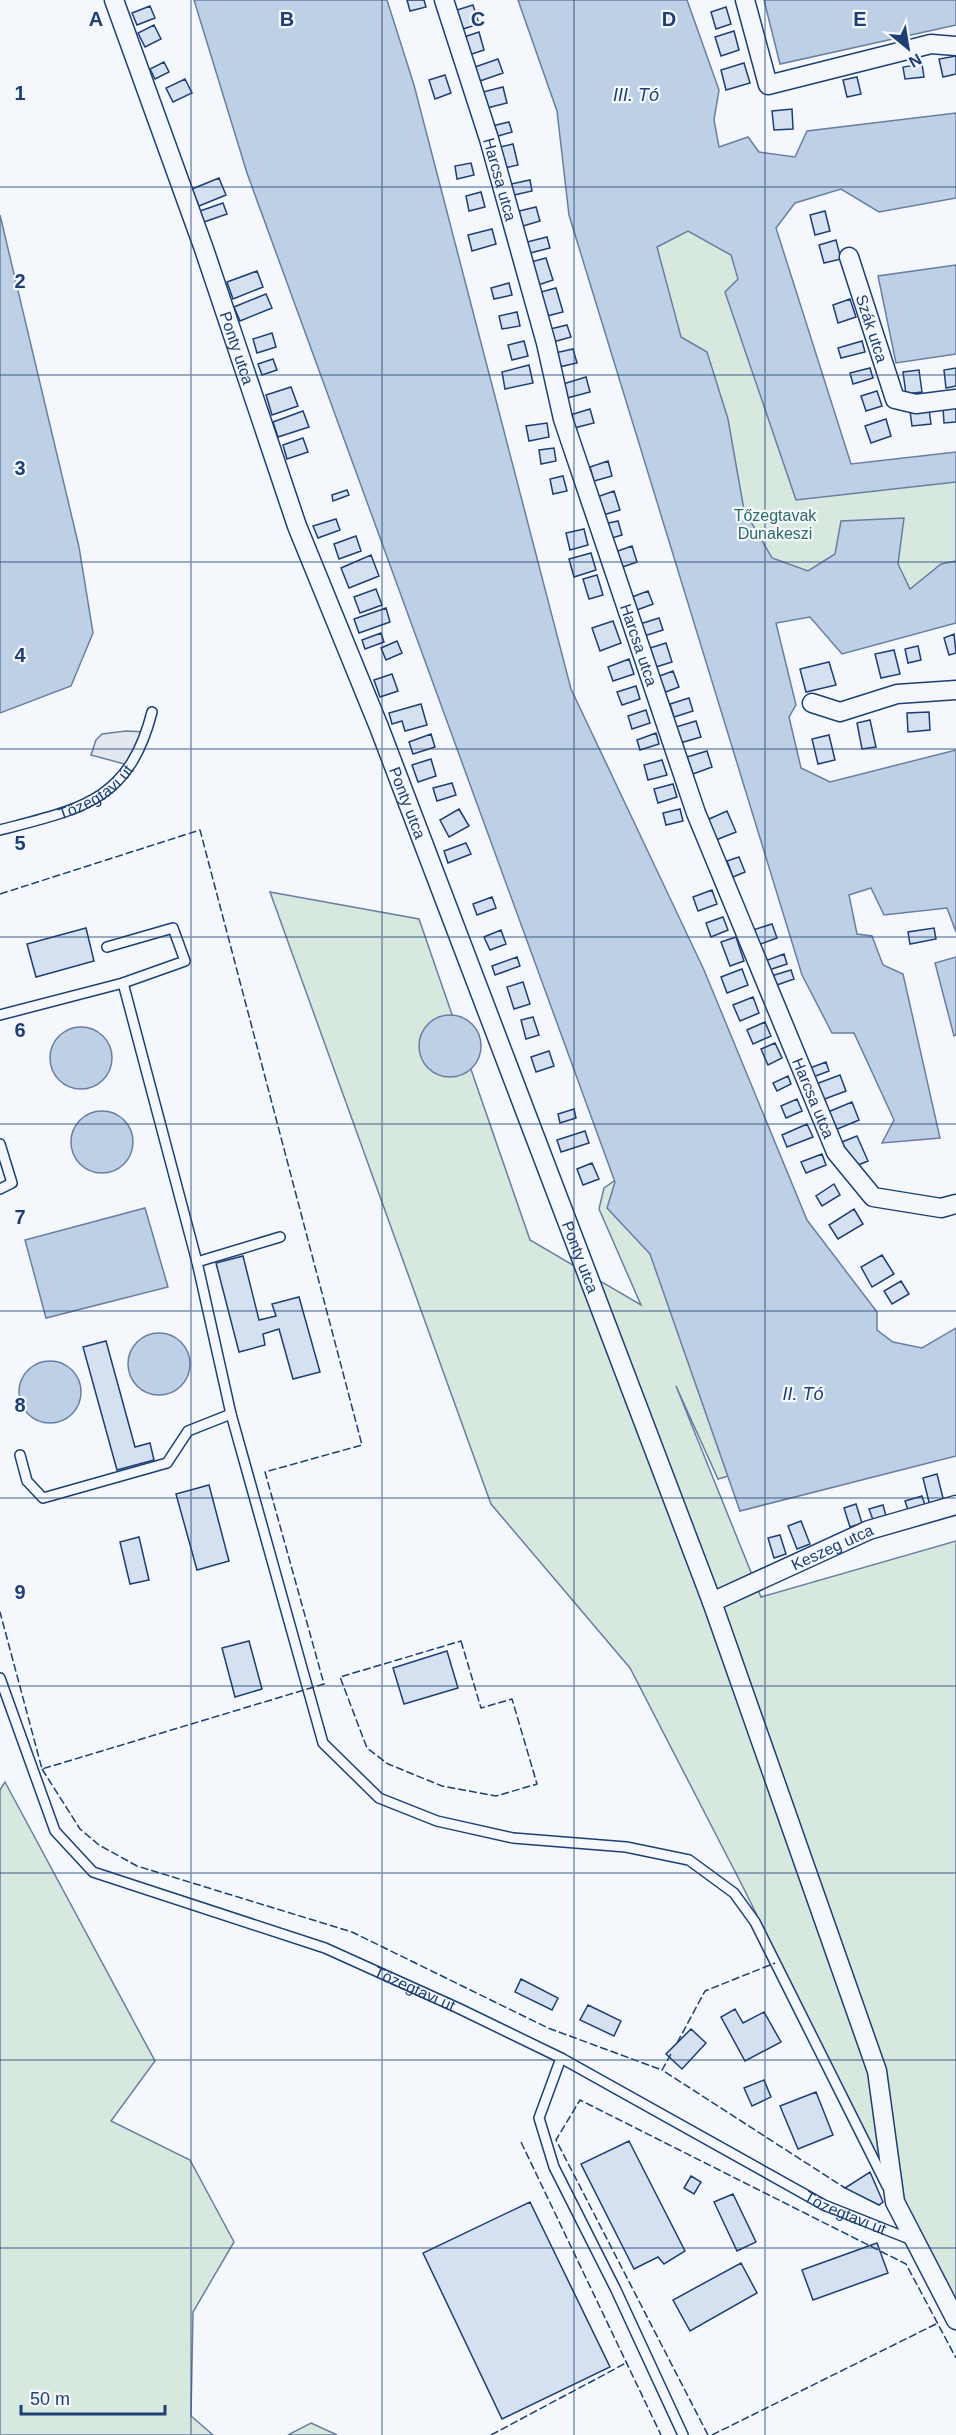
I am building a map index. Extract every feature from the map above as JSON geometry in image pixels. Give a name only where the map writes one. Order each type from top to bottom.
[{"type":"street","name":"Ponty utca","points":[[114,0],[204,249],[297,526],[379,727],[712,1602],[877,2071],[895,2202]]},
{"type":"street","name":"Harcsa utca","points":[[444,0],[489,139],[546,343],[563,419],[591,506],[696,813],[805,1080],[836,1152],[873,1197],[949,1206]]},
{"type":"street","points":[[745,0],[768,85],[931,44],[956,46]]},
{"type":"street","name":"Szák utca","points":[[849,257],[895,399],[916,404],[956,399]]},
{"type":"street","points":[[812,703],[840,712],[897,694],[956,690]]},
{"type":"street","name":"Keszeg utca","points":[[712,1602],[869,1530],[956,1505]]},
{"type":"street","name":"Tőzegtavi út","points":[[895,2202],[956,2320]]},
{"type":"lane","name":"Tőzegtavi út","points":[[0,830],[67,812],[107,791],[132,766],[141,750],[152,712]]},
{"type":"lane","points":[[0,1016],[123,983],[185,961],[173,928],[107,947]]},
{"type":"lane","points":[[123,983],[197,1262],[231,1414],[323,1743],[379,1798],[437,1821],[513,1838],[626,1847],[689,1860],[734,1893],[755,1922],[895,2202]]},
{"type":"lane","points":[[0,1144],[12,1183],[0,1189]]},
{"type":"lane","points":[[197,1262],[280,1237]]},
{"type":"lane","points":[[20,1455],[27,1481],[43,1498],[167,1463],[188,1431],[231,1414]]},
{"type":"lane","name":"Tőzegtavi út","points":[[0,1678],[55,1830],[93,1872],[325,1948],[458,2008],[561,2058],[824,2205],[915,2241]]},
{"type":"lane","points":[[561,2058],[539,2118],[554,2167],[616,2290],[683,2435]]},
{"type":"green space","name":"Tőzegtavak Dunakeszi","points":[[735,228],[809,479],[956,466],[956,595],[735,590],[634,233]]},
{"type":"green space","points":[[270,892],[419,919],[530,1240],[641,1305],[599,1209],[604,1188],[676,1139],[916,1419],[718,1479],[676,1386],[761,1597],[956,1541],[956,2306],[887,2179],[744,1889],[630,1668],[491,1504]]},
{"type":"green space","points":[[5,1782],[155,2061],[111,2121],[190,2160],[234,2242],[193,2312],[191,2416],[213,2435],[0,2435],[0,1790]]},
{"type":"green space","points":[[311,2423],[337,2435],[288,2435]]},
{"type":"shaded area","points":[[126,731],[147,732],[132,766],[91,755],[96,740],[102,734]]},
{"type":"water","name":"II. Tó","points":[[194,0],[387,0],[414,85],[571,689],[704,970],[807,1220],[877,1312],[877,1330],[893,1342],[922,1348],[956,1328],[956,1456],[740,1511],[650,1254],[607,1208],[615,1182],[247,173]]},
{"type":"water","name":"III. Tó","points":[[518,0],[687,0],[719,90],[714,120],[719,147],[748,137],[759,152],[795,157],[807,131],[956,113],[956,198],[879,212],[841,189],[795,203],[776,228],[851,464],[956,452],[956,482],[796,500],[725,292],[738,279],[731,255],[688,231],[657,247],[681,337],[707,352],[728,419],[744,510],[772,558],[808,571],[835,554],[841,521],[904,518],[898,564],[910,589],[941,564],[956,561],[956,623],[842,654],[810,617],[776,623],[796,705],[789,717],[801,768],[830,782],[956,750],[956,932],[947,908],[884,915],[871,888],[849,895],[857,934],[872,936],[883,965],[903,974],[940,1138],[882,1143],[894,1120],[854,1033],[832,1033],[802,975],[569,215],[557,111]]},
{"type":"water","points":[[764,0],[956,0],[956,25],[780,64]]},
{"type":"water","points":[[0,215],[79,547],[93,633],[71,686],[0,713]]},
{"type":"water","points":[[956,265],[956,354],[896,363],[878,276]]},
{"type":"water","points":[[956,957],[956,1035],[954,1036],[935,963]]},
{"type":"water","points":[[450,1015],[462,1017],[472,1024],[479,1034],[481,1046],[479,1058],[472,1068],[462,1075],[450,1077],[438,1075],[428,1068],[421,1058],[419,1046],[421,1034],[428,1024],[438,1017]]},
{"type":"water","points":[[81,1027],[98,1032],[103,1036],[107,1041],[112,1058],[107,1075],[103,1080],[98,1084],[81,1089],[64,1084],[59,1080],[55,1075],[50,1058],[55,1041],[59,1036],[64,1032]]},
{"type":"water","points":[[102,1111],[114,1113],[124,1120],[131,1130],[133,1142],[131,1154],[124,1164],[114,1171],[102,1173],[90,1171],[80,1164],[73,1154],[71,1142],[73,1130],[80,1120],[90,1113]]},
{"type":"water","points":[[145,1208],[168,1287],[46,1318],[25,1240]]},
{"type":"water","points":[[159,1333],[171,1335],[181,1342],[188,1352],[190,1364],[188,1376],[181,1386],[171,1393],[159,1395],[147,1393],[137,1386],[130,1376],[128,1364],[130,1352],[137,1342],[147,1335]]},
{"type":"water","points":[[50,1361],[62,1363],[72,1370],[79,1380],[81,1392],[79,1404],[72,1414],[62,1421],[50,1423],[38,1421],[28,1414],[21,1404],[19,1392],[21,1380],[28,1370],[38,1363]]},
{"type":"building","points":[[407,0],[424,0],[426,7],[410,11]]},
{"type":"building","points":[[473,5],[479,24],[463,29],[457,10]]},
{"type":"building","points":[[150,6],[155,18],[137,25],[132,13]]},
{"type":"building","points":[[726,7],[731,24],[716,29],[711,12]]},
{"type":"building","points":[[154,25],[161,39],[145,47],[138,33]]},
{"type":"building","points":[[734,31],[739,50],[721,56],[715,37]]},
{"type":"building","points":[[479,32],[484,50],[469,55],[464,37]]},
{"type":"building","points":[[956,56],[956,74],[943,77],[939,59]]},
{"type":"building","points":[[498,59],[503,73],[480,81],[475,67]]},
{"type":"building","points":[[164,62],[169,72],[155,79],[150,69]]},
{"type":"building","points":[[744,63],[750,83],[726,90],[721,70]]},
{"type":"building","points":[[922,64],[924,77],[905,79],[903,67]]},
{"type":"building","points":[[445,75],[451,93],[435,99],[429,80]]},
{"type":"building","points":[[857,77],[861,94],[847,97],[843,80]]},
{"type":"building","points":[[185,79],[192,93],[173,102],[166,88]]},
{"type":"building","points":[[503,87],[507,103],[487,108],[483,92]]},
{"type":"building","points":[[792,109],[793,129],[774,130],[772,111]]},
{"type":"building","points":[[509,122],[512,132],[495,137],[492,126]]},
{"type":"building","points":[[513,144],[518,165],[505,168],[500,147]]},
{"type":"building","points":[[471,163],[474,175],[457,179],[455,166]]},
{"type":"building","points":[[219,178],[226,195],[199,206],[192,189]]},
{"type":"building","points":[[530,180],[532,191],[514,195],[511,184]]},
{"type":"building","points":[[481,192],[485,207],[469,211],[466,196]]},
{"type":"building","points":[[223,203],[227,214],[204,222],[200,211]]},
{"type":"building","points":[[536,207],[540,221],[523,226],[519,211]]},
{"type":"building","points":[[825,211],[830,231],[815,235],[810,215]]},
{"type":"building","points":[[492,229],[496,244],[472,251],[468,235]]},
{"type":"building","points":[[547,237],[550,248],[530,253],[527,242]]},
{"type":"building","points":[[836,240],[841,259],[824,263],[819,245]]},
{"type":"building","points":[[546,258],[553,280],[538,285],[531,262]]},
{"type":"building","points":[[257,271],[263,287],[233,299],[227,282]]},
{"type":"building","points":[[509,283],[512,295],[494,299],[491,288]]},
{"type":"building","points":[[556,288],[563,312],[547,316],[541,292]]},
{"type":"building","points":[[266,294],[272,308],[240,321],[234,307]]},
{"type":"building","points":[[850,299],[856,317],[838,323],[833,305]]},
{"type":"building","points":[[517,312],[520,326],[502,329],[499,316]]},
{"type":"building","points":[[567,325],[571,337],[553,342],[550,329]]},
{"type":"building","points":[[272,333],[276,347],[257,353],[253,339]]},
{"type":"building","points":[[524,341],[528,356],[512,360],[508,345]]},
{"type":"building","points":[[862,341],[865,352],[841,358],[838,348]]},
{"type":"building","points":[[573,349],[577,363],[559,367],[555,353]]},
{"type":"building","points":[[273,359],[277,370],[262,375],[258,364]]},
{"type":"building","points":[[529,365],[533,383],[505,389],[502,372]]},
{"type":"building","points":[[870,368],[873,378],[853,384],[850,373]]},
{"type":"building","points":[[956,368],[956,386],[946,388],[944,370]]},
{"type":"building","points":[[919,370],[922,392],[906,394],[903,372]]},
{"type":"building","points":[[586,377],[590,392],[567,398],[563,384]]},
{"type":"building","points":[[291,387],[298,406],[272,415],[266,395]]},
{"type":"building","points":[[877,391],[882,406],[866,411],[861,396]]},
{"type":"building","points":[[956,407],[956,422],[944,423],[943,408]]},
{"type":"building","points":[[590,409],[594,423],[574,428],[570,415]]},
{"type":"building","points":[[929,409],[931,424],[912,426],[910,411]]},
{"type":"building","points":[[303,411],[309,427],[278,437],[273,422]]},
{"type":"building","points":[[886,419],[891,436],[871,443],[865,426]]},
{"type":"building","points":[[547,423],[549,437],[529,441],[526,426]]},
{"type":"building","points":[[303,438],[308,452],[287,459],[283,445]]},
{"type":"building","points":[[554,448],[556,461],[541,464],[539,450]]},
{"type":"building","points":[[608,461],[612,476],[594,481],[590,467]]},
{"type":"building","points":[[563,476],[567,491],[553,494],[550,479]]},
{"type":"building","points":[[347,490],[349,495],[333,501],[332,495]]},
{"type":"building","points":[[614,491],[620,510],[603,515],[597,497]]},
{"type":"building","points":[[336,519],[340,530],[318,538],[313,526]]},
{"type":"building","points":[[618,521],[622,535],[609,539],[604,524]]},
{"type":"building","points":[[584,529],[588,545],[570,550],[566,533]]},
{"type":"building","points":[[356,536],[361,551],[339,559],[334,544]]},
{"type":"building","points":[[632,546],[637,562],[617,569],[612,553]]},
{"type":"building","points":[[591,553],[596,570],[574,577],[569,559]]},
{"type":"building","points":[[371,555],[379,576],[349,588],[341,568]]},
{"type":"building","points":[[597,575],[603,595],[589,599],[583,579]]},
{"type":"building","points":[[376,589],[382,605],[360,613],[354,597]]},
{"type":"building","points":[[648,591],[653,604],[637,610],[632,597]]},
{"type":"building","points":[[386,608],[390,622],[359,633],[354,619]]},
{"type":"building","points":[[659,618],[663,630],[644,636],[640,624]]},
{"type":"building","points":[[613,621],[621,643],[600,651],[592,628]]},
{"type":"building","points":[[381,633],[384,642],[365,649],[362,640]]},
{"type":"building","points":[[954,634],[956,653],[949,655],[944,638]]},
{"type":"building","points":[[397,641],[402,653],[386,660],[381,648]]},
{"type":"building","points":[[666,643],[672,662],[656,667],[650,648]]},
{"type":"building","points":[[918,646],[921,660],[908,663],[905,649]]},
{"type":"building","points":[[894,650],[900,674],[881,678],[875,654]]},
{"type":"building","points":[[629,659],[634,674],[613,681],[608,667]]},
{"type":"building","points":[[829,662],[836,685],[806,692],[800,669]]},
{"type":"building","points":[[673,671],[679,687],[663,693],[657,677]]},
{"type":"building","points":[[392,674],[398,691],[380,697],[374,680]]},
{"type":"building","points":[[636,686],[640,699],[622,705],[617,692]]},
{"type":"building","points":[[689,698],[693,711],[674,717],[670,704]]},
{"type":"building","points":[[421,704],[427,725],[405,731],[402,721],[392,724],[389,713]]},
{"type":"building","points":[[646,710],[650,723],[632,729],[628,716]]},
{"type":"building","points":[[929,712],[930,730],[908,732],[907,713]]},
{"type":"building","points":[[870,720],[876,747],[862,749],[857,723]]},
{"type":"building","points":[[696,721],[701,737],[680,743],[676,727]]},
{"type":"building","points":[[656,733],[659,744],[640,750],[637,740]]},
{"type":"building","points":[[431,734],[435,747],[413,754],[409,742]]},
{"type":"building","points":[[829,735],[835,760],[818,764],[812,739]]},
{"type":"building","points":[[707,751],[712,767],[693,774],[687,757]]},
{"type":"building","points":[[431,759],[436,776],[418,782],[412,765]]},
{"type":"building","points":[[662,760],[667,775],[648,780],[644,765]]},
{"type":"building","points":[[452,783],[456,795],[437,801],[433,788]]},
{"type":"building","points":[[673,784],[677,797],[658,803],[654,789]]},
{"type":"building","points":[[459,809],[469,826],[449,837],[440,820]]},
{"type":"building","points":[[680,809],[683,821],[666,825],[663,813]]},
{"type":"building","points":[[727,811],[736,832],[716,840],[707,820]]},
{"type":"building","points":[[466,843],[471,854],[448,863],[444,851]]},
{"type":"building","points":[[739,857],[745,872],[733,877],[727,861]]},
{"type":"building","points":[[712,890],[717,904],[698,911],[693,897]]},
{"type":"building","points":[[492,897],[496,908],[477,915],[473,904]]},
{"type":"building","points":[[723,917],[728,930],[711,937],[706,923]]},
{"type":"building","points":[[772,924],[777,938],[758,945],[753,930]]},
{"type":"building","points":[[86,928],[94,961],[36,977],[27,944]]},
{"type":"building","points":[[934,928],[936,939],[910,944],[908,932]]},
{"type":"building","points":[[501,930],[506,944],[490,950],[484,937]]},
{"type":"building","points":[[736,937],[744,961],[730,966],[721,942]]},
{"type":"building","points":[[784,954],[787,964],[766,971],[762,962]]},
{"type":"building","points":[[517,957],[520,966],[495,975],[492,966]]},
{"type":"building","points":[[742,969],[748,985],[727,993],[721,977]]},
{"type":"building","points":[[791,970],[794,979],[774,986],[771,976]]},
{"type":"building","points":[[523,982],[530,1004],[514,1009],[507,987]]},
{"type":"building","points":[[753,997],[759,1013],[740,1021],[733,1005]]},
{"type":"building","points":[[533,1017],[539,1035],[526,1039],[521,1020]]},
{"type":"building","points":[[765,1022],[771,1036],[753,1044],[747,1030]]},
{"type":"building","points":[[775,1043],[782,1058],[768,1065],[761,1049]]},
{"type":"building","points":[[549,1051],[554,1066],[536,1072],[531,1057]]},
{"type":"building","points":[[826,1062],[829,1071],[813,1077],[810,1068]]},
{"type":"building","points":[[840,1075],[846,1091],[822,1100],[816,1084]]},
{"type":"building","points":[[788,1076],[791,1084],[777,1091],[773,1083]]},
{"type":"building","points":[[797,1099],[802,1111],[786,1118],[781,1106]]},
{"type":"building","points":[[852,1102],[859,1120],[835,1130],[828,1112]]},
{"type":"building","points":[[574,1109],[576,1118],[560,1123],[558,1114]]},
{"type":"building","points":[[807,1124],[813,1137],[787,1147],[782,1135]]},
{"type":"building","points":[[585,1131],[589,1143],[561,1152],[557,1140]]},
{"type":"building","points":[[857,1136],[868,1161],[853,1167],[842,1142]]},
{"type":"building","points":[[822,1154],[826,1165],[806,1173],[801,1162]]},
{"type":"building","points":[[592,1163],[599,1179],[583,1185],[577,1169]]},
{"type":"building","points":[[834,1184],[840,1195],[822,1206],[816,1196]]},
{"type":"building","points":[[854,1209],[863,1224],[838,1239],[829,1225]]},
{"type":"building","points":[[882,1255],[894,1274],[872,1287],[861,1267]]},
{"type":"building","points":[[243,1256],[259,1320],[276,1316],[272,1304],[299,1297],[320,1372],[293,1379],[279,1329],[263,1334],[265,1345],[239,1352],[216,1263]]},
{"type":"building","points":[[901,1281],[909,1294],[892,1304],[884,1291]]},
{"type":"building","points":[[106,1341],[135,1447],[150,1443],[154,1460],[117,1470],[83,1347]]},
{"type":"building","points":[[937,1474],[944,1502],[930,1506],[923,1478]]},
{"type":"building","points":[[209,1485],[229,1561],[197,1570],[176,1494]]},
{"type":"building","points":[[922,1496],[926,1508],[909,1513],[905,1501]]},
{"type":"building","points":[[856,1504],[862,1523],[850,1527],[844,1508]]},
{"type":"building","points":[[883,1505],[886,1516],[873,1520],[869,1509]]},
{"type":"building","points":[[801,1521],[810,1544],[797,1549],[788,1526]]},
{"type":"building","points":[[780,1535],[786,1554],[774,1558],[768,1538]]},
{"type":"building","points":[[139,1537],[149,1580],[130,1584],[120,1542]]},
{"type":"building","points":[[249,1641],[262,1689],[235,1697],[222,1648]]},
{"type":"building","points":[[447,1651],[458,1688],[404,1704],[393,1668]]},
{"type":"building","points":[[521,1979],[558,1998],[552,2010],[515,1992]]},
{"type":"building","points":[[588,2005],[621,2021],[614,2036],[580,2020]]},
{"type":"building","points":[[735,2009],[743,2023],[764,2012],[781,2042],[745,2061],[721,2017]]},
{"type":"building","points":[[691,2029],[706,2043],[682,2069],[666,2054]]},
{"type":"building","points":[[764,2080],[771,2097],[752,2106],[744,2088]]},
{"type":"building","points":[[816,2092],[833,2135],[798,2149],[780,2106]]},
{"type":"building","points":[[629,2141],[685,2251],[664,2264],[658,2257],[634,2269],[581,2164]]},
{"type":"building","points":[[870,2172],[883,2202],[879,2205],[845,2188]]},
{"type":"building","points":[[691,2176],[701,2182],[694,2194],[684,2188]]},
{"type":"building","points":[[733,2194],[756,2242],[737,2251],[714,2202]]},
{"type":"building","points":[[530,2202],[610,2367],[502,2419],[423,2253]]},
{"type":"building","points":[[877,2243],[888,2273],[813,2300],[802,2270]]},
{"type":"building","points":[[741,2263],[757,2293],[690,2331],[673,2300]]},
{"type":"fence","points":[[0,894],[200,830],[362,1445],[265,1472],[324,1684],[42,1769],[0,1612]]},
{"type":"fence","points":[[461,1641],[481,1708],[512,1699],[537,1784],[496,1796],[442,1786],[388,1764],[367,1748],[340,1677],[461,1641]]},
{"type":"fence","points":[[42,1769],[80,1829],[99,1845],[137,1866],[352,1932],[548,2028],[662,2070]]},
{"type":"fence","points":[[677,2043],[705,1991],[775,1963]]},
{"type":"fence","points":[[671,2054],[662,2070],[845,2188]]},
{"type":"fence","points":[[708,2435],[556,2140],[580,2100],[906,2264],[956,2358]]},
{"type":"fence","points":[[521,2142],[661,2435]]},
{"type":"fence","points":[[712,2435],[938,2323]]},
{"type":"fence","points":[[491,2435],[626,2363]]}]
